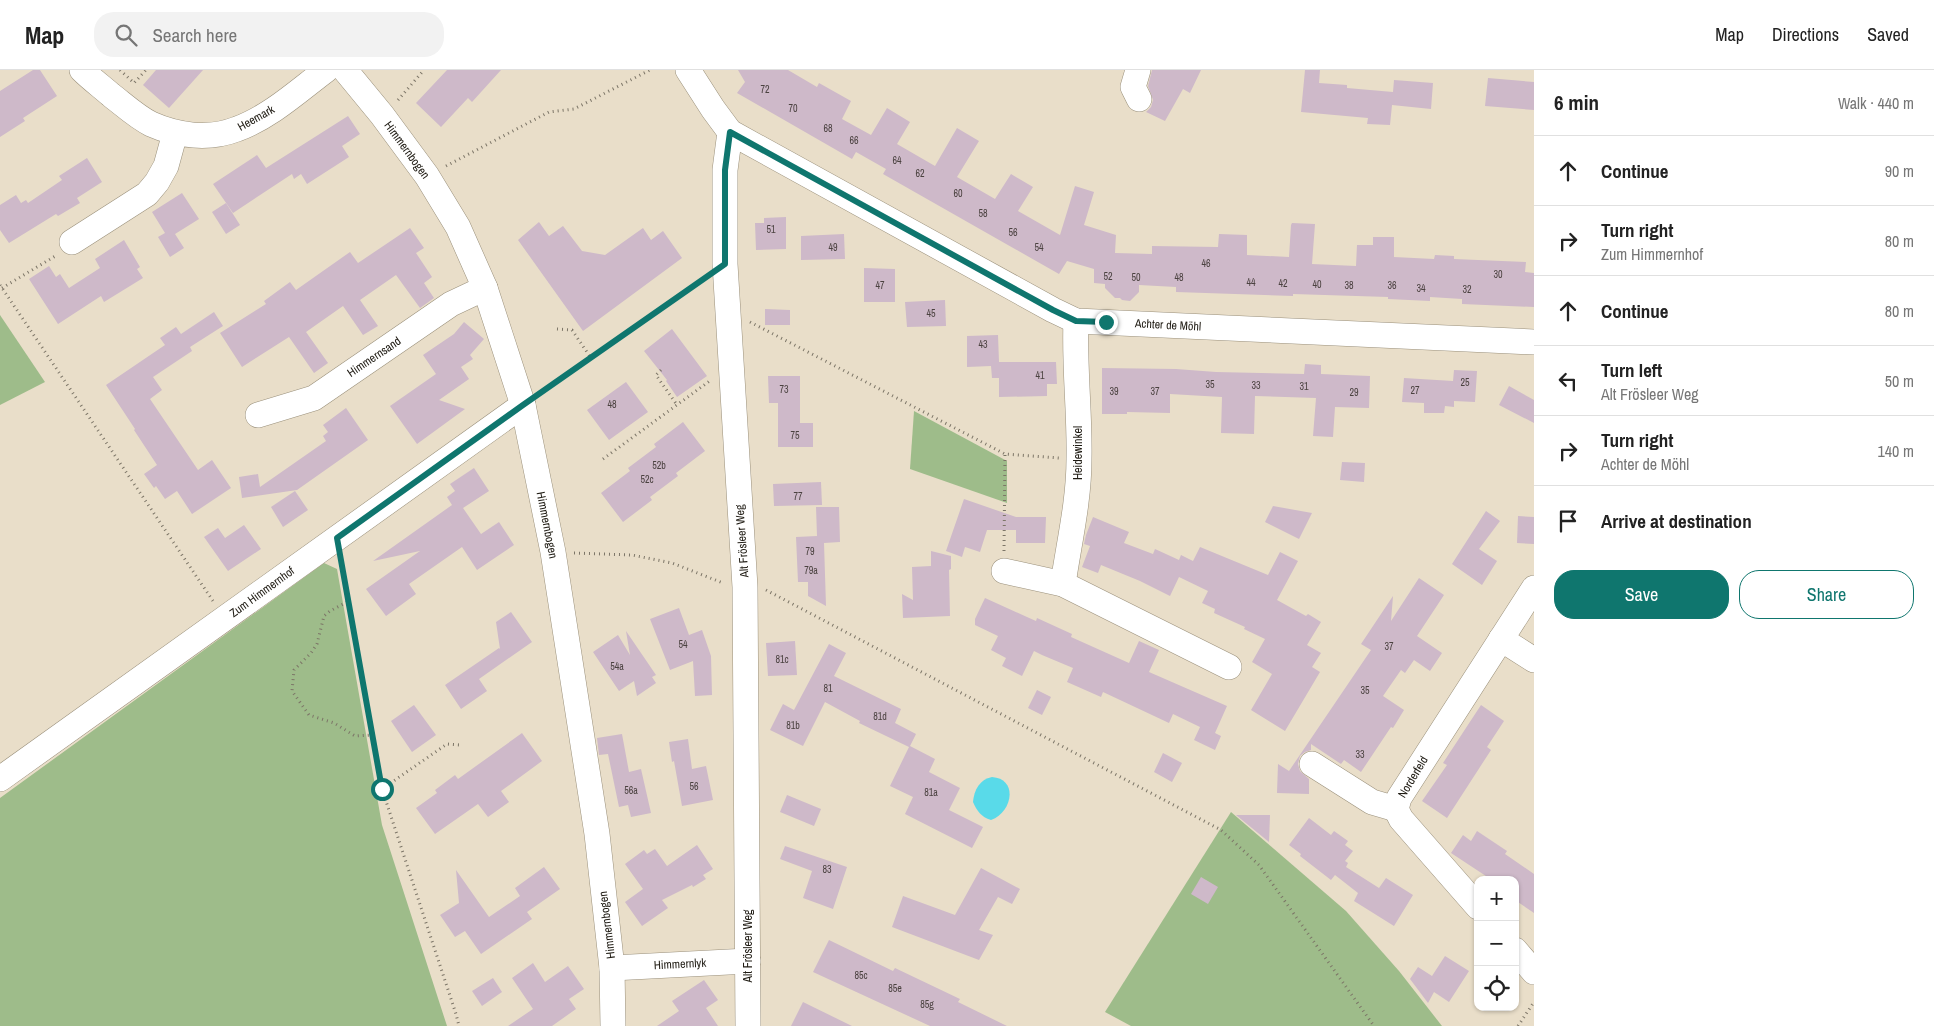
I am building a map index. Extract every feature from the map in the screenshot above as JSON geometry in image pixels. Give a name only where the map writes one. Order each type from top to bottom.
[{"type":"street","name":"Heemark","points":[[82,70],[150,124],[175,133],[196,136],[217,134],[237,129],[266,115],[326,70]]},
{"type":"street","name":"Himmernbogen","points":[[344,70],[382,115],[427,176],[458,227],[485,288],[523,405],[553,552],[597,834],[612,968],[613,1026]]},
{"type":"street","points":[[688,70],[730,132]]},
{"type":"street","points":[[1138,70],[1133,87],[1139,99]]},
{"type":"street","name":"Alt Frösleer Weg","points":[[730,132],[725,170],[725,264],[745,587],[748,1026]]},
{"type":"street","name":"Achter de Möhl","points":[[730,132],[1076,321],[1534,342]]},
{"type":"street","points":[[72,242],[147,194],[157,182],[166,166],[175,133]]},
{"type":"street","name":"Himmernsand","points":[[258,415],[314,398],[451,304],[485,288]]},
{"type":"street","name":"Heidewinkel","points":[[1062,584],[1078,490],[1076,321]]},
{"type":"street","name":"Zum Himmernhof","points":[[0,779],[523,405]]},
{"type":"street","points":[[1004,571],[1062,584],[1229,667]]},
{"type":"street","name":"Norderfeld","points":[[1474,902],[1401,819],[1396,808],[1399,798],[1534,588]]},
{"type":"street","points":[[1501,639],[1534,660]]},
{"type":"street","points":[[1312,764],[1372,802],[1396,808]]},
{"type":"street","points":[[1519,955],[1534,972]]},
{"type":"street","name":"Himmernlyk","points":[[612,968],[748,961]]},
{"type":"path","points":[[120,70],[134,83],[146,70]]},
{"type":"path","points":[[382,115],[424,70]]},
{"type":"path","points":[[427,176],[549,112],[574,109],[650,70]]},
{"type":"path","points":[[72,242],[64,250],[1,286],[225,619]]},
{"type":"path","points":[[523,405],[725,264]]},
{"type":"path","points":[[728,311],[1005,454],[1079,459]]},
{"type":"path","points":[[557,329],[572,330],[590,358]]},
{"type":"path","points":[[661,370],[656,375],[677,404]]},
{"type":"path","points":[[603,459],[711,380],[732,378]]},
{"type":"path","points":[[1004,571],[1005,454]]},
{"type":"path","points":[[337,538],[382,789],[459,1026]]},
{"type":"path","points":[[553,552],[632,555],[672,563],[728,585],[760,587],[1221,830],[1259,865],[1374,1026]]},
{"type":"path","points":[[348,602],[330,610],[324,616],[316,644],[311,653],[294,670],[292,691],[308,715],[334,723],[355,736],[371,735]]},
{"type":"path","points":[[382,789],[447,744],[460,745]]},
{"type":"path","points":[[1518,1026],[1534,1002]]},
{"type":"green space","points":[[0,315],[45,382],[0,405]]},
{"type":"green space","points":[[914,411],[1007,461],[1007,503],[910,469]]},
{"type":"green space","points":[[324,563],[337,569],[382,825],[447,1026],[0,1026],[0,798]]},
{"type":"green space","points":[[1231,812],[1346,911],[1399,971],[1442,1026],[1131,1026],[1105,1012]]},
{"type":"water","points":[[992,777],[1001,779],[1006,784],[1010,797],[1004,811],[991,820],[980,813],[973,802],[978,786],[984,780]]},
{"type":"building","points":[[33,70],[40,70],[57,96],[23,118],[25,121],[0,137],[0,91]]},
{"type":"building","points":[[156,70],[203,70],[169,108],[143,85]]},
{"type":"building","points":[[447,70],[501,70],[472,102],[468,98],[441,127],[416,103]]},
{"type":"building","points":[[738,70],[788,70],[817,87],[819,83],[851,101],[842,119],[871,135],[887,108],[910,122],[897,144],[935,166],[957,128],[979,141],[957,177],[995,199],[1011,174],[1033,187],[1018,211],[1060,235],[1075,186],[1094,192],[1084,225],[1116,235],[1115,253],[1152,254],[1152,246],[1218,247],[1219,234],[1247,235],[1247,255],[1289,257],[1292,223],[1315,224],[1312,264],[1356,266],[1357,245],[1373,245],[1373,237],[1394,237],[1394,257],[1434,259],[1435,255],[1454,256],[1454,259],[1526,262],[1525,272],[1534,273],[1534,307],[1462,304],[1462,299],[1430,297],[1430,301],[1388,299],[1388,297],[1176,292],[1176,287],[1139,285],[1139,292],[1130,301],[1115,298],[1105,288],[1105,284],[1094,283],[1094,269],[1067,261],[1059,274],[883,174],[886,169],[856,152],[852,159],[737,93],[745,82]]},
{"type":"building","points":[[1152,70],[1201,70],[1190,93],[1183,89],[1165,121],[1146,112],[1151,107],[1153,100],[1148,86]]},
{"type":"building","points":[[1305,70],[1320,70],[1319,83],[1347,85],[1347,88],[1393,92],[1394,80],[1433,83],[1431,109],[1392,105],[1390,125],[1367,124],[1368,118],[1301,112]]},
{"type":"building","points":[[1488,78],[1534,82],[1534,110],[1485,106]]},
{"type":"building","points":[[348,116],[360,134],[342,146],[349,157],[307,184],[301,174],[294,179],[292,174],[233,213],[213,184],[257,155],[266,168]]},
{"type":"building","points":[[87,158],[102,182],[77,198],[80,203],[58,216],[56,214],[9,243],[0,230],[0,205],[16,195],[21,203],[26,200],[28,203],[62,180],[59,176]]},
{"type":"building","points":[[182,193],[199,219],[175,234],[184,248],[170,257],[158,237],[165,233],[152,212]]},
{"type":"building","points":[[226,203],[240,225],[226,234],[212,212]]},
{"type":"building","points":[[786,217],[786,249],[756,250],[755,223],[764,223],[764,218]]},
{"type":"building","points":[[539,222],[549,236],[563,226],[582,251],[605,255],[643,228],[651,240],[663,231],[682,258],[583,331],[518,240]]},
{"type":"building","points":[[410,228],[424,248],[416,253],[432,277],[424,283],[434,298],[420,308],[396,275],[360,300],[378,326],[363,335],[343,306],[306,332],[328,363],[314,373],[289,337],[242,367],[220,333],[266,304],[264,301],[290,282],[296,290],[350,252],[358,263]]},
{"type":"building","points":[[844,234],[845,259],[801,260],[801,236]]},
{"type":"building","points":[[124,240],[140,267],[137,269],[143,278],[104,302],[101,296],[58,324],[29,279],[49,266],[56,277],[60,274],[69,288],[100,268],[95,259]]},
{"type":"building","points":[[864,268],[895,269],[895,302],[864,302]]},
{"type":"building","points":[[945,300],[946,326],[907,327],[905,302]]},
{"type":"building","points":[[765,309],[790,310],[790,325],[765,325]]},
{"type":"building","points":[[214,312],[223,326],[190,347],[192,351],[153,377],[162,390],[150,399],[198,470],[212,460],[231,488],[192,514],[177,491],[165,499],[144,474],[157,465],[106,385],[165,345],[160,338],[176,327],[181,334]]},
{"type":"building","points":[[464,322],[484,339],[470,355],[473,359],[461,367],[469,379],[439,400],[465,409],[417,444],[390,406],[436,374],[423,355],[454,334]]},
{"type":"building","points":[[672,329],[707,376],[677,397],[667,380],[644,351]]},
{"type":"building","points":[[998,335],[999,362],[1056,362],[1057,384],[1047,384],[1047,396],[999,397],[999,378],[992,378],[991,366],[967,367],[967,336]]},
{"type":"building","points":[[1305,364],[1321,365],[1321,374],[1370,376],[1369,408],[1335,407],[1333,437],[1313,436],[1316,398],[1255,396],[1254,434],[1221,433],[1222,397],[1170,394],[1170,413],[1127,412],[1127,414],[1102,414],[1102,368],[1304,374]]},
{"type":"building","points":[[1454,370],[1477,371],[1475,402],[1454,401],[1454,407],[1445,406],[1444,413],[1424,413],[1424,403],[1402,402],[1404,378],[1453,381]]},
{"type":"building","points":[[768,376],[800,376],[800,423],[813,423],[813,447],[778,447],[778,403],[769,403]]},
{"type":"building","points":[[626,382],[648,412],[609,440],[587,410]]},
{"type":"building","points":[[1509,386],[1534,400],[1534,423],[1499,405]]},
{"type":"building","points":[[346,408],[368,440],[297,490],[242,498],[239,477],[258,474],[260,487],[326,441],[323,436],[328,432],[323,425]]},
{"type":"building","points":[[683,422],[705,451],[676,473],[678,476],[650,497],[652,500],[623,522],[601,493],[630,471],[628,468],[656,447],[654,444]]},
{"type":"building","points":[[1342,462],[1365,463],[1364,482],[1340,480]]},
{"type":"building","points":[[474,468],[489,491],[463,508],[481,534],[499,522],[514,545],[477,570],[462,547],[409,584],[416,594],[386,616],[366,589],[420,551],[373,561],[452,505],[447,497],[455,491],[450,484]]},
{"type":"building","points":[[821,482],[822,505],[774,506],[773,484]]},
{"type":"building","points":[[295,491],[308,510],[283,527],[271,507]]},
{"type":"building","points":[[964,499],[1016,517],[1046,517],[1045,543],[1016,543],[1016,530],[987,530],[980,552],[965,547],[962,557],[946,551]]},
{"type":"building","points":[[1273,506],[1312,513],[1299,539],[1265,522]]},
{"type":"building","points":[[816,507],[839,507],[840,542],[824,543],[826,606],[808,596],[808,582],[798,582],[796,537],[817,536]]},
{"type":"building","points":[[1486,511],[1500,521],[1479,549],[1497,561],[1482,585],[1452,564]]},
{"type":"building","points":[[1518,516],[1534,517],[1534,544],[1517,543]]},
{"type":"building","points":[[1093,517],[1129,532],[1124,543],[1153,554],[1155,549],[1179,560],[1181,555],[1193,561],[1200,547],[1268,575],[1280,552],[1298,561],[1277,600],[1321,622],[1307,645],[1321,653],[1312,667],[1320,672],[1285,731],[1251,710],[1272,674],[1252,662],[1265,639],[1244,629],[1245,627],[1214,613],[1215,609],[1202,603],[1208,591],[1179,577],[1170,596],[1101,565],[1098,573],[1082,567],[1090,546],[1084,544]]},
{"type":"building","points":[[244,525],[261,549],[228,571],[204,537],[218,528],[225,538]]},
{"type":"building","points":[[931,551],[951,556],[951,569],[949,570],[950,616],[903,618],[902,594],[913,600],[912,567],[931,566]]},
{"type":"building","points":[[1419,578],[1444,595],[1417,636],[1442,653],[1430,671],[1414,660],[1405,673],[1401,670],[1383,696],[1404,710],[1393,728],[1391,727],[1361,772],[1344,760],[1341,764],[1311,744],[1311,750],[1300,756],[1298,764],[1300,771],[1309,779],[1309,794],[1277,793],[1278,764],[1289,771],[1371,650],[1361,644],[1393,596],[1391,621]]},
{"type":"building","points":[[985,598],[1036,621],[1037,618],[1072,634],[1071,637],[1129,663],[1139,641],[1159,650],[1149,672],[1227,706],[1215,733],[1221,736],[1215,750],[1194,740],[1200,727],[1173,714],[1169,723],[1103,692],[1101,697],[1067,682],[1073,668],[1034,651],[1022,676],[1002,666],[1006,658],[991,650],[998,636],[975,625],[975,619]]},
{"type":"building","points":[[679,608],[689,635],[702,630],[711,656],[712,695],[695,696],[693,661],[670,670],[650,619]]},
{"type":"building","points":[[511,612],[532,642],[479,679],[487,691],[461,709],[445,685],[500,649],[496,622]]},
{"type":"building","points":[[626,631],[656,675],[652,677],[656,683],[637,696],[634,681],[619,691],[593,652],[618,635],[630,655]]},
{"type":"building","points":[[795,641],[797,675],[768,676],[766,643]]},
{"type":"building","points":[[829,644],[846,653],[834,676],[901,709],[895,723],[916,734],[910,746],[935,759],[929,772],[960,788],[949,810],[983,827],[972,848],[905,814],[913,797],[890,786],[909,747],[859,723],[860,721],[825,702],[803,746],[770,730],[783,704],[794,710]]},
{"type":"building","points":[[1037,690],[1051,697],[1042,715],[1028,708]]},
{"type":"building","points":[[414,705],[436,735],[412,752],[391,721]]},
{"type":"building","points":[[1481,705],[1504,721],[1487,747],[1491,750],[1447,818],[1422,801],[1447,765],[1443,763]]},
{"type":"building","points":[[522,733],[542,761],[501,791],[509,802],[488,817],[478,804],[435,834],[416,808],[437,793],[435,790],[455,775],[458,779]]},
{"type":"building","points":[[622,734],[629,772],[641,769],[651,813],[631,817],[628,805],[619,807],[608,754],[599,755],[597,738]]},
{"type":"building","points":[[688,739],[692,769],[706,766],[713,800],[682,806],[669,742]]},
{"type":"building","points":[[1163,753],[1182,763],[1172,782],[1154,772]]},
{"type":"building","points":[[787,795],[821,809],[814,826],[780,812]]},
{"type":"building","points":[[1236,815],[1270,815],[1269,842]]},
{"type":"building","points":[[1309,818],[1331,835],[1334,831],[1348,841],[1345,845],[1353,851],[1345,861],[1348,863],[1346,867],[1379,888],[1386,878],[1413,895],[1394,926],[1354,901],[1358,893],[1335,875],[1331,880],[1289,845]]},
{"type":"building","points":[[1477,831],[1507,851],[1505,854],[1534,874],[1534,913],[1519,903],[1519,876],[1486,876],[1451,853],[1463,835],[1471,841]]},
{"type":"building","points":[[697,845],[713,869],[703,875],[706,879],[693,887],[692,885],[662,900],[668,908],[642,926],[625,902],[643,889],[625,864],[644,850],[647,854],[655,849],[667,866]]},
{"type":"building","points":[[785,846],[847,867],[833,909],[803,898],[812,871],[780,859]]},
{"type":"building","points":[[544,867],[560,889],[527,912],[532,919],[481,954],[465,931],[455,937],[440,915],[459,903],[456,870],[489,917],[520,896],[515,888]]},
{"type":"building","points":[[981,868],[1020,889],[1012,904],[998,897],[979,930],[993,935],[979,960],[892,927],[903,896],[955,915]]},
{"type":"building","points":[[1201,877],[1218,887],[1208,904],[1191,894]]},
{"type":"building","points":[[829,940],[893,971],[895,968],[960,999],[958,1002],[1007,1026],[930,1026],[813,972]]},
{"type":"building","points":[[1445,956],[1469,971],[1449,1002],[1434,992],[1428,1003],[1410,979],[1418,967],[1432,976]]},
{"type":"building","points":[[533,963],[545,982],[568,966],[584,989],[569,999],[576,1009],[552,1026],[508,1026],[533,1009],[512,978]]},
{"type":"building","points":[[493,978],[502,992],[482,1006],[472,991]]},
{"type":"building","points":[[704,980],[718,1000],[706,1008],[718,1026],[657,1026],[679,1011],[672,1001]]},
{"type":"building","points":[[803,1002],[852,1026],[791,1026]]},
{"type":"route","points":[[382,789],[337,538],[725,264],[725,170],[730,132],[1053,310],[1076,321],[1106,322]]}]
